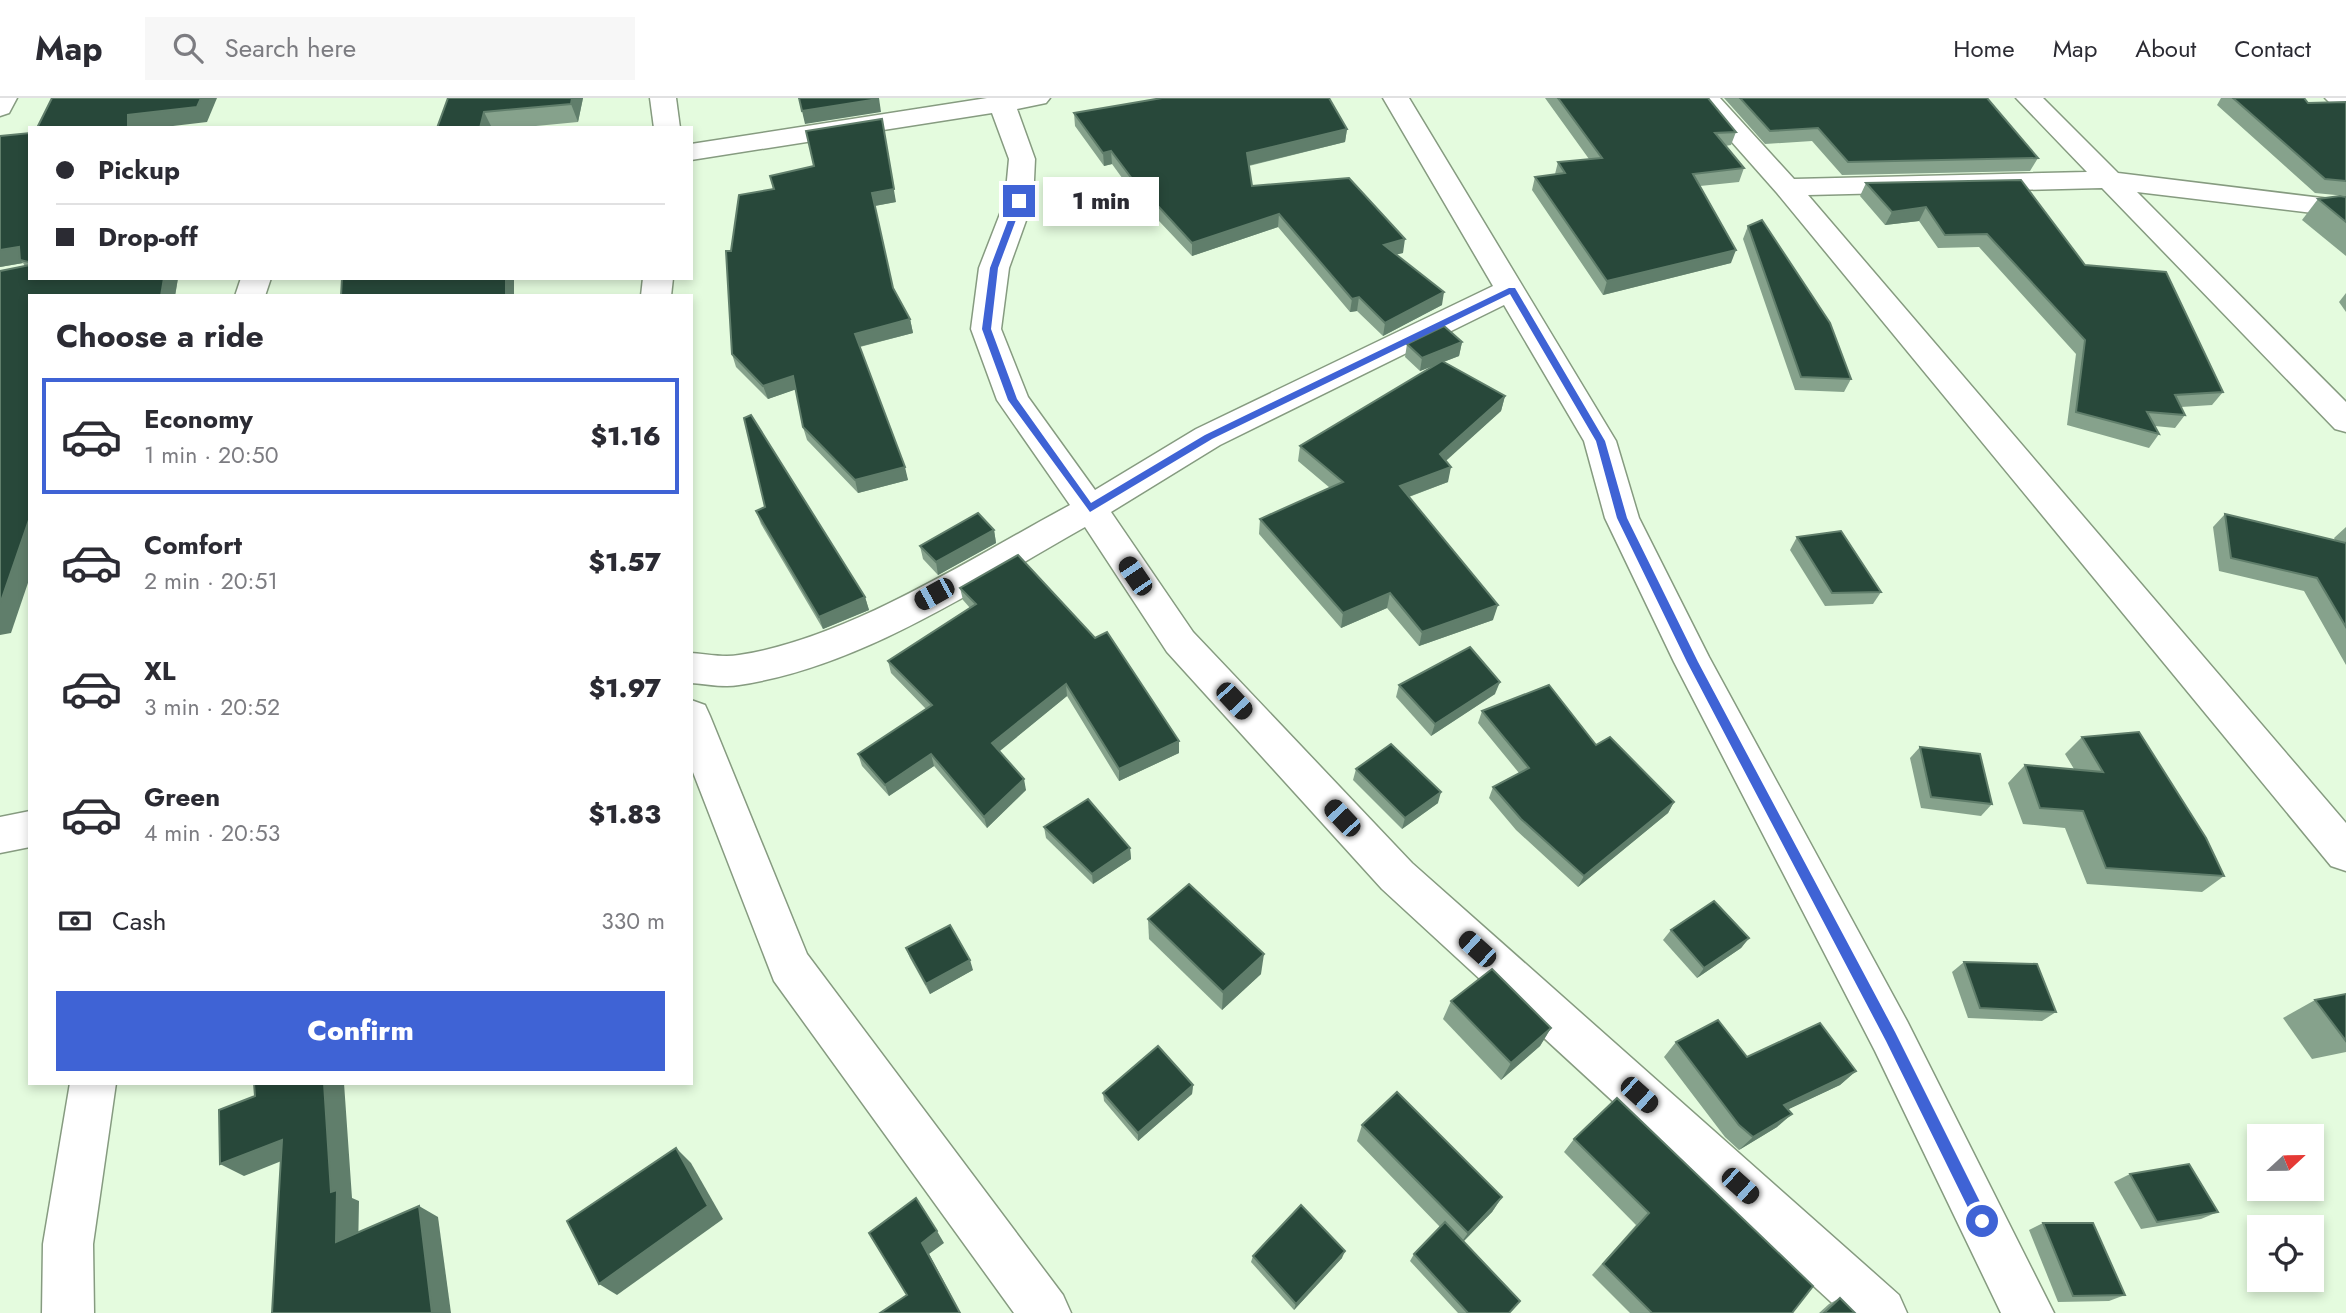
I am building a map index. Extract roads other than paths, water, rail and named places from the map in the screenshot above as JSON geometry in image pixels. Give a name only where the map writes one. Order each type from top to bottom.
[{"type":"street","points":[[0,108],[4,98]]},
{"type":"street","points":[[663,98],[667,126]]},
{"type":"street","points":[[693,152],[1000,101],[1037,98]]},
{"type":"street","points":[[1396,98],[1601,441],[1622,518],[1687,650],[1891,1036],[2028,1313]]},
{"type":"street","points":[[1706,98],[1787,187],[2346,853]]},
{"type":"street","points":[[2029,98],[2106,180],[2346,421]]},
{"type":"street","points":[[2338,98],[2346,104]]},
{"type":"street","points":[[1000,101],[1022,159],[1019,201],[994,268],[986,329],[1013,400],[1180,642],[1397,876],[1881,1313]]},
{"type":"street","points":[[1787,187],[2106,180],[2346,209]]},
{"type":"street","points":[[693,668],[737,670],[806,655],[889,619],[1090,509],[1208,437],[1512,289]]},
{"type":"street","points":[[693,721],[790,967],[1045,1313]]},
{"type":"street","points":[[0,835],[28,829]]},
{"type":"street","points":[[68,1313],[68,1244],[93,1085]]}]
